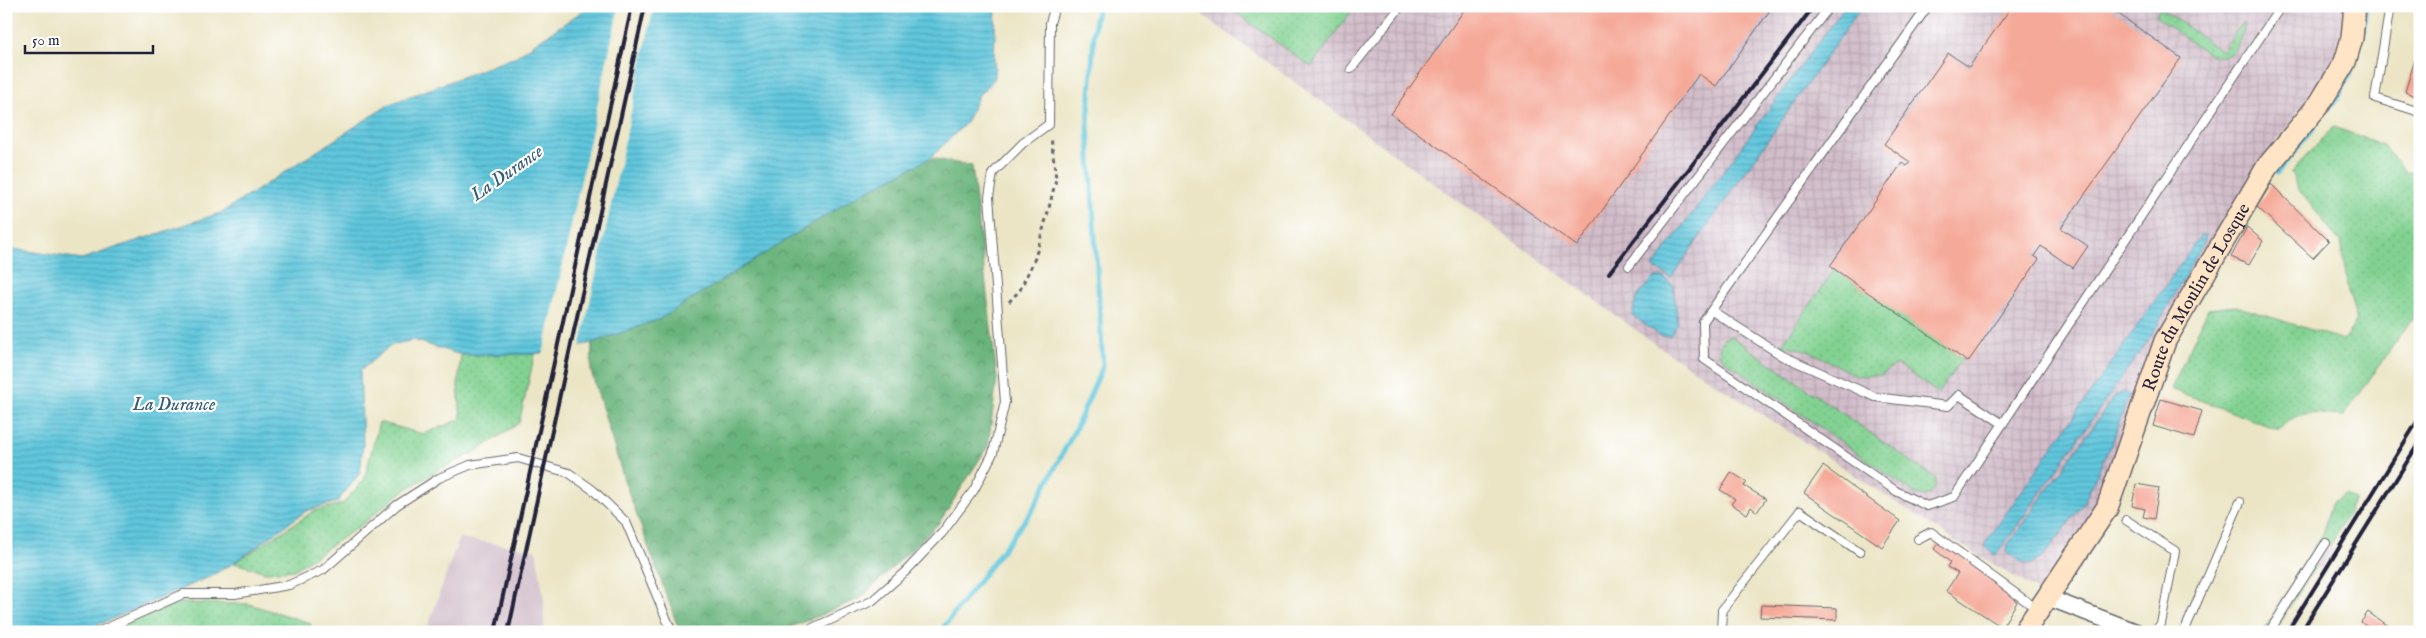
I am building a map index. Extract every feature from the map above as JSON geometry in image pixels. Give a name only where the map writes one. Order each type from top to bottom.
[{"type":"street","name":"Route du Moulin de Losque","points":[[2024,632],[2107,508],[2165,341],[2267,167],[2320,103],[2345,62],[2352,38],[2355,6]]},
{"type":"street","points":[[2044,604],[2137,632]]},
{"type":"lane","points":[[804,632],[872,601],[906,571],[942,533],[974,490],[993,453],[1005,402],[989,197],[993,174],[1022,143],[1049,124],[1050,23],[1054,6]]},
{"type":"lane","points":[[1351,69],[1401,6]]},
{"type":"lane","points":[[1629,266],[1830,6]]},
{"type":"lane","points":[[1928,6],[1704,322],[1704,359],[1896,491],[1927,506],[1954,497],[2282,6]]},
{"type":"lane","points":[[2420,7],[2390,7],[2375,98],[2420,112]]},
{"type":"lane","points":[[1712,311],[1783,356],[1876,398],[1948,406],[1959,395],[2003,424]]},
{"type":"lane","points":[[98,632],[183,594],[235,594],[289,585],[323,570],[397,505],[439,478],[470,465],[518,458],[569,473],[593,490],[626,522],[672,632]]},
{"type":"lane","points":[[2184,632],[2240,502]]},
{"type":"lane","points":[[1721,632],[1722,610],[1800,512],[1860,552]]},
{"type":"lane","points":[[2126,520],[2175,550],[2161,624],[2154,632]]},
{"type":"lane","points":[[1918,539],[1931,532],[2044,604]]},
{"type":"lane","points":[[2270,632],[2326,544]]},
{"type":"path","points":[[998,314],[1020,290],[1035,258],[1048,212],[1056,179],[1049,124]]},
{"type":"shaded area","points":[[1190,6],[2345,6],[2343,26],[2330,70],[2266,155],[2188,285],[2103,498],[2038,591],[1955,541],[1655,344]]},
{"type":"shaded area","points":[[459,538],[536,550],[544,599],[544,632],[426,632]]},
{"type":"shaded area","points":[[2323,539],[2334,547],[2320,569],[2309,562]]},
{"type":"green space","points":[[1227,6],[1355,6],[1311,67]]},
{"type":"green space","points":[[2160,8],[2222,51],[2243,22],[2240,40],[2229,54],[2216,56],[2210,54],[2155,16]]},
{"type":"green space","points":[[2334,127],[2383,145],[2406,173],[2420,169],[2420,307],[2344,416],[2301,415],[2287,422],[2279,430],[2171,389],[2208,309],[2236,306],[2343,340],[2357,321],[2350,296],[2340,242],[2298,189],[2291,172]]},
{"type":"green space","points":[[930,158],[972,166],[997,379],[988,446],[939,523],[861,598],[780,632],[682,632],[678,627],[625,483],[591,371],[592,343],[660,319],[850,200]]},
{"type":"green space","points":[[1835,269],[1963,358],[1938,393],[1897,364],[1881,375],[1856,376],[1810,351],[1782,345]]},
{"type":"green space","points":[[1731,336],[1935,478],[1935,487],[1931,494],[1923,496],[1914,493],[1724,360],[1719,354],[1720,344]]},
{"type":"green space","points":[[535,354],[519,423],[474,453],[444,467],[403,491],[360,526],[294,570],[266,572],[234,563],[314,511],[342,504],[364,480],[379,422],[423,434],[461,419],[458,386],[461,355]]},
{"type":"green space","points":[[2346,495],[2355,499],[2331,545],[2322,540],[2309,562],[2316,566],[2273,632],[2263,632],[2322,534],[2332,502]]},
{"type":"green space","points":[[180,603],[249,604],[310,623],[312,632],[124,632],[118,626]]},
{"type":"water","name":"La Durance","points":[[590,6],[996,6],[995,78],[978,96],[966,123],[930,158],[850,200],[660,319],[592,343],[535,354],[461,355],[414,340],[391,345],[360,371],[363,445],[360,473],[337,502],[306,511],[234,563],[207,578],[84,631],[6,632],[6,248],[82,259],[223,212],[390,104],[515,57]]},
{"type":"water","points":[[1845,6],[1862,6],[1671,278],[1653,267]]},
{"type":"water","points":[[2201,235],[2206,237],[2205,240],[2153,333],[1998,553],[1994,555],[1985,546],[1986,542]]},
{"type":"water","points":[[1663,277],[1673,285],[1678,323],[1670,336],[1661,336],[1634,317],[1633,311],[1638,296],[1646,286],[1654,278]]},
{"type":"water","points":[[2123,392],[2129,395],[2113,440],[2083,504],[2042,558],[2031,564],[2023,563],[2007,553],[2008,544],[2115,396]]},
{"type":"pier","points":[[619,6],[654,6],[580,348],[543,355]]},
{"type":"building","points":[[1467,6],[1773,6],[1716,86],[1699,74],[1577,246],[1391,114]]},
{"type":"building","points":[[2012,6],[2107,6],[2181,58],[2061,228],[2088,246],[2073,268],[2041,246],[2034,256],[2039,259],[1968,362],[1830,266],[1902,163],[1907,166],[1910,162],[1884,144],[1948,53],[1969,67]]},
{"type":"building","points":[[2420,46],[2420,98],[2405,92]]},
{"type":"building","points":[[2271,184],[2329,241],[2313,258],[2257,207]]},
{"type":"building","points":[[2247,227],[2263,241],[2249,265],[2231,257]]},
{"type":"building","points":[[2161,399],[2202,411],[2194,438],[2153,426]]},
{"type":"building","points":[[1823,466],[1900,521],[1882,547],[1804,493]]},
{"type":"building","points":[[1731,472],[1747,482],[1744,486],[1766,499],[1757,512],[1751,507],[1747,514],[1731,504],[1735,499],[1720,490]]},
{"type":"building","points":[[2136,484],[2159,488],[2154,519],[2143,517],[2145,509],[2132,506]]},
{"type":"building","points":[[1940,541],[2017,595],[2014,600],[2017,602],[2002,627],[1946,591],[1958,573],[1947,567],[1950,562],[1934,549]]},
{"type":"building","points":[[1761,605],[1837,608],[1837,620],[1760,617]]},
{"type":"building","points":[[2368,612],[2396,632],[2374,632],[2361,622]]},
{"type":"building","points":[[1887,628],[1905,629],[1905,632],[1887,632]]},
{"type":"waterway","points":[[940,632],[1032,511],[1076,428],[1103,366],[1088,125],[1095,19],[1099,6]]},
{"type":"waterway","points":[[2363,33],[2366,6]]},
{"type":"waterway","points":[[2328,109],[2338,97],[2351,72]]},
{"type":"waterway","points":[[2277,173],[2315,126]]},
{"type":"railway","points":[[495,632],[632,6]]},
{"type":"railway","points":[[508,632],[645,6]]},
{"type":"railway","points":[[1609,273],[1814,6]]},
{"type":"railway","points":[[2287,632],[2420,417]]},
{"type":"railway","points":[[2301,632],[2420,441]]}]
